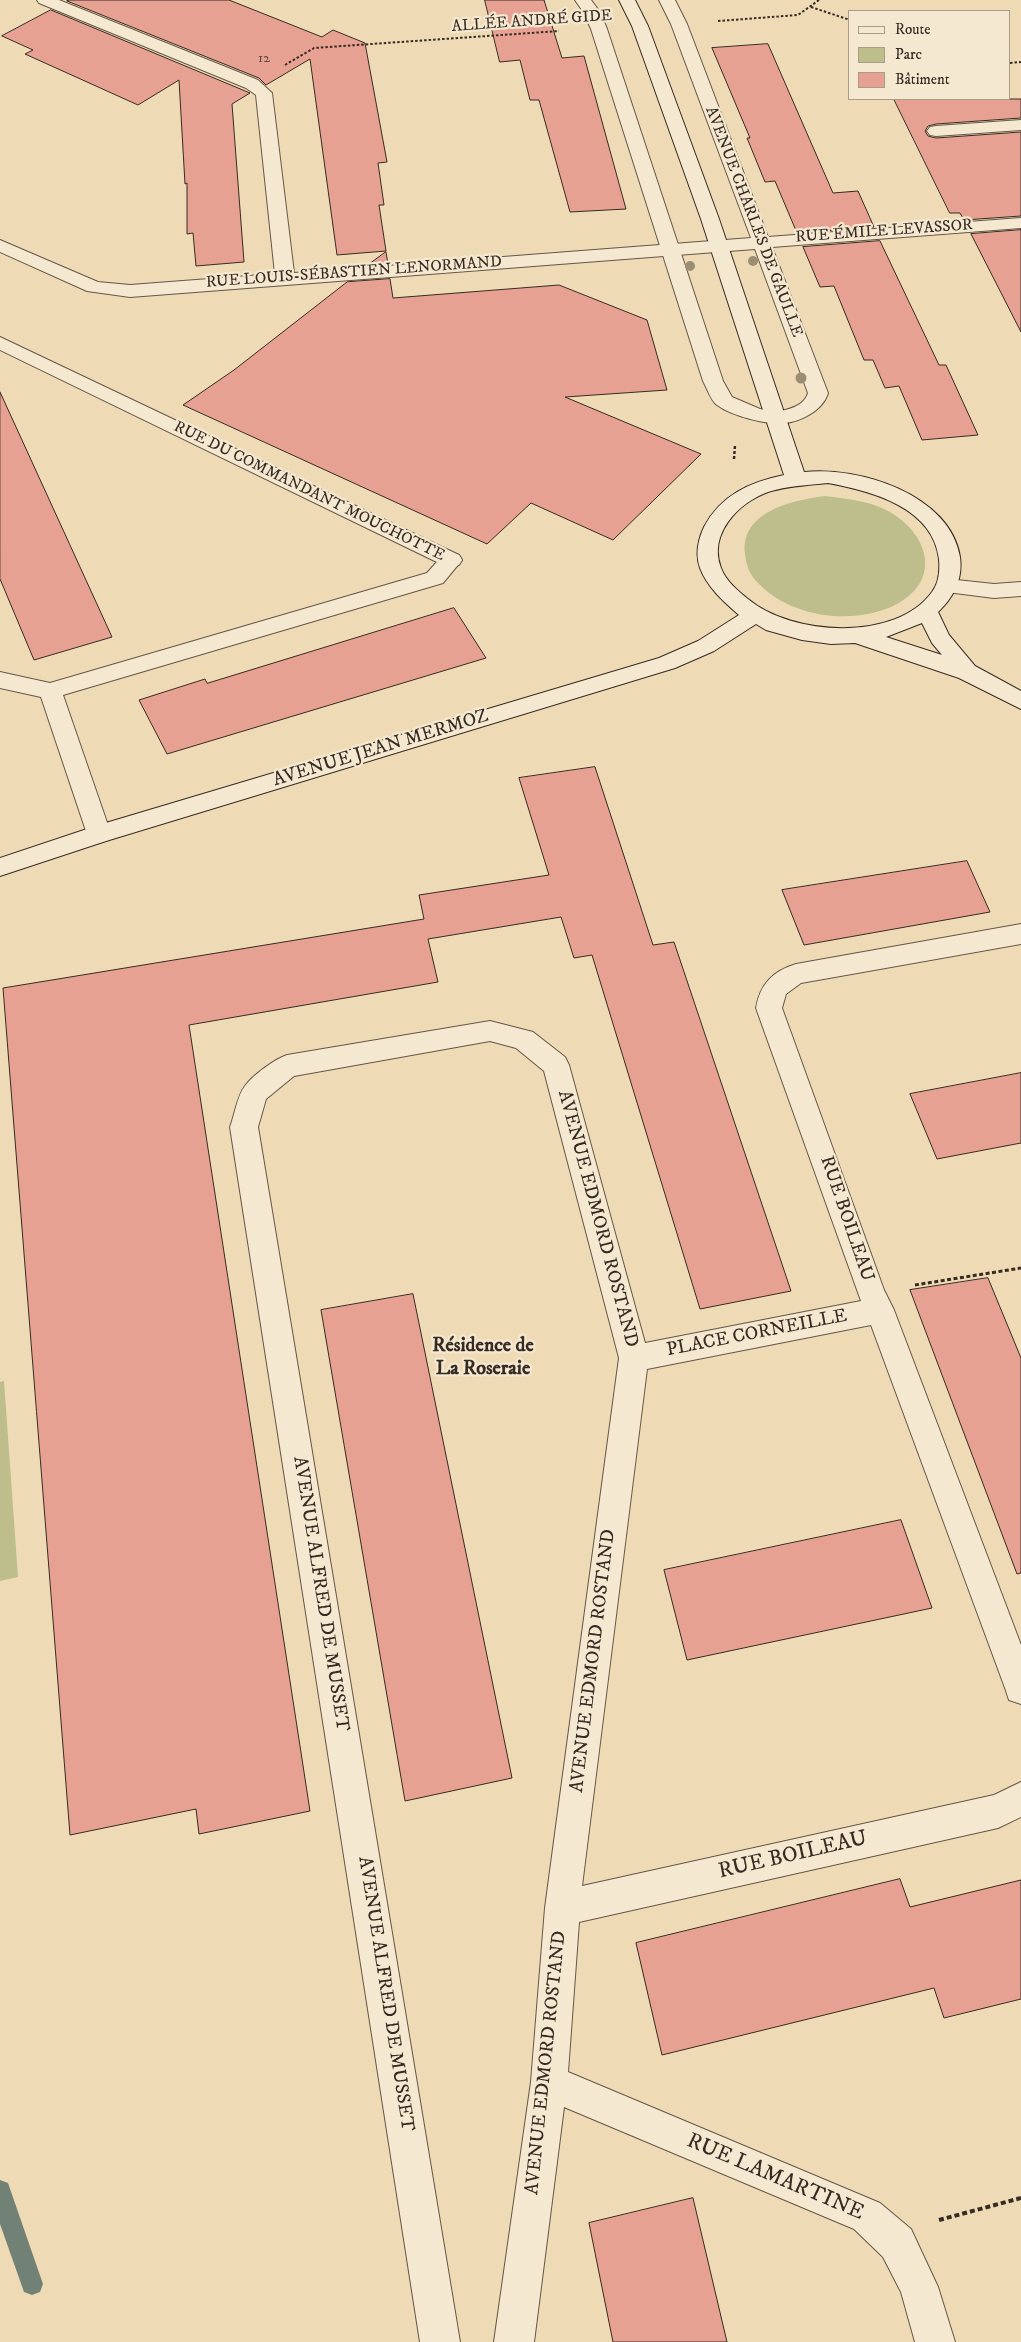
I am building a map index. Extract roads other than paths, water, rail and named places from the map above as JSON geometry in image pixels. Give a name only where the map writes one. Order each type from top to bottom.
[{"type":"street","points":[[44,0],[252,84],[264,93],[285,278]]},
{"type":"street","points":[[583,0],[592,12],[599,29],[713,381],[724,401],[755,414],[776,418]]},
{"type":"street","name":"AVENUE CHARLES DE GAULLE","points":[[627,0],[640,26],[718,244],[796,478]]},
{"type":"street","name":"AVENUE CHARLES DE GAULLE","points":[[667,0],[679,24],[818,394],[817,402],[810,409],[776,418]]},
{"type":"street","points":[[936,131],[1021,125]]},
{"type":"street","name":"RUE ÉMILE LEVASSOR","points":[[718,244],[1021,223]]},
{"type":"street","name":"RUE LOUIS-SÉBASTIEN LENORMAND","points":[[0,245],[94,287],[130,291],[718,244]]},
{"type":"street","name":"RUE DU COMMANDANT MOUCHOTTE","points":[[0,343],[451,560],[435,578],[50,691],[0,680]]},
{"type":"street","points":[[796,478],[828,478],[859,482],[889,492],[915,506],[934,524],[947,544],[951,565],[947,586],[939,599],[927,611],[897,628],[859,636],[822,636],[786,629],[754,615],[728,594],[712,570],[708,545],[716,521],[734,501],[763,486],[796,478]]},
{"type":"street","points":[[947,586],[994,591],[1021,589]]},
{"type":"street","points":[[927,611],[940,638],[967,672]]},
{"type":"street","name":"AVENUE JEAN MERMOZ","points":[[0,867],[99,834],[667,663],[706,646],[754,615]]},
{"type":"street","points":[[859,636],[967,672],[1021,701]]},
{"type":"street","points":[[50,691],[99,834]]},
{"type":"street","name":"RUE BOILEAU","points":[[1021,934],[796,974],[780,982],[770,995],[769,1008],[1021,1688]]},
{"type":"street","name":"AVENUE EDMORD ROSTAND","points":[[490,1031],[524,1039],[556,1065],[634,1358],[562,1908],[549,2082],[514,2342]]},
{"type":"street","name":"AVENUE ALFRED DE MUSSET","points":[[440,2342],[244,1127],[255,1092],[287,1066],[490,1031]]},
{"type":"street","name":"PLACE CORNEILLE","points":[[634,1358],[876,1301]]},
{"type":"street","name":"RUE BOILEAU","points":[[562,1908],[998,1811],[1021,1799]]},
{"type":"street","name":"RUE LAMARTINE","points":[[549,2082],[868,2216],[897,2243],[919,2287],[935,2342]]},
{"type":"waterway","points":[[0,2191],[32,2284]]},
{"type":"district","name":"Résidence de La Roseraie","points":[[483,1358]]}]
